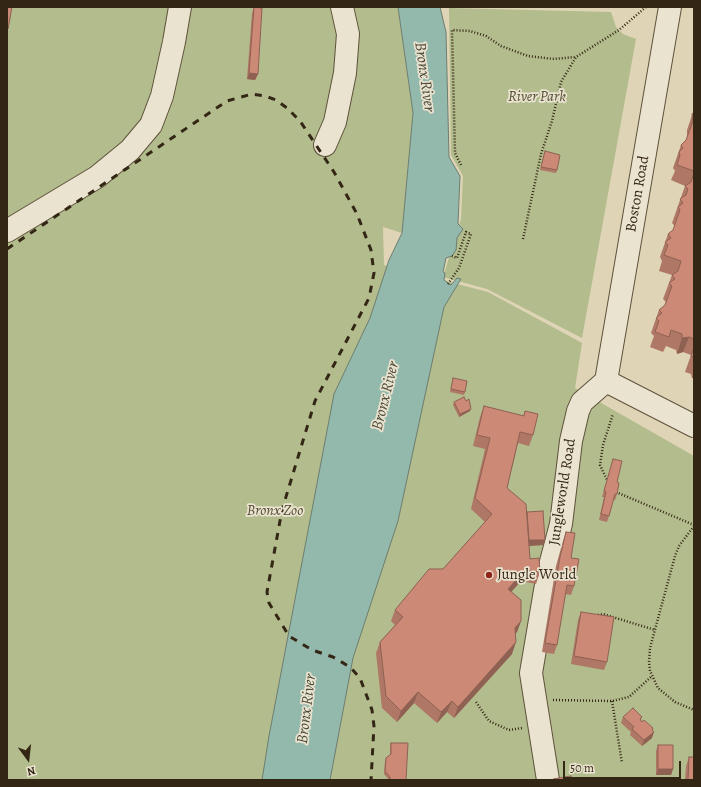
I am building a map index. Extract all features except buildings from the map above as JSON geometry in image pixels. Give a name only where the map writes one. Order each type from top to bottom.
[{"type":"street","points":[[7,231],[97,177],[130,150],[151,125],[162,96],[180,7]]},
{"type":"street","points":[[324,146],[335,122],[345,73],[348,34],[342,7]]},
{"type":"street","name":"Boston Road","points":[[606,381],[670,7]]},
{"type":"street","points":[[606,381],[694,426]]},
{"type":"street","name":"Jungleworld Road","points":[[548,780],[540,724],[530,673],[548,573],[561,524],[571,441],[578,411],[582,402],[606,381]]},
{"type":"path","points":[[523,239],[541,154],[552,121],[561,82],[576,57],[619,30],[646,7]]},
{"type":"path","points":[[461,165],[455,153],[452,30],[470,31],[486,36],[501,46],[528,56],[554,59],[576,57]]},
{"type":"path","points":[[448,284],[460,268],[470,234],[466,232],[457,258],[452,256]]},
{"type":"path","points":[[610,484],[600,465],[603,445],[613,414]]},
{"type":"path","points":[[613,491],[694,525],[679,546],[650,648],[648,662],[652,676],[658,688],[666,696],[694,710]]},
{"type":"path","points":[[594,617],[603,614],[655,630]]},
{"type":"path","points":[[535,700],[612,701],[629,697],[652,676]]},
{"type":"path","points":[[612,701],[622,763]]},
{"type":"path","points":[[476,702],[489,721],[509,730],[540,724]]},
{"type":"green space","name":"Bronx Zoo","points":[[7,7],[398,7],[413,113],[402,233],[383,227],[384,265],[488,292],[582,343],[575,388],[694,456],[694,780],[7,780]]},
{"type":"green space","name":"River Park","points":[[449,8],[611,12],[616,27],[623,34],[636,39],[582,338],[487,289],[443,277],[461,219],[463,176],[451,155]]},
{"type":"water","name":"Bronx River","points":[[398,7],[440,7],[446,32],[449,157],[460,176],[458,224],[463,229],[457,238],[456,250],[452,256],[446,258],[443,272],[445,273],[444,280],[451,285],[457,278],[461,279],[444,307],[398,521],[353,658],[330,780],[262,780],[334,394],[370,318],[389,260],[402,233],[413,113]]},
{"type":"railway","points":[[7,249],[227,101],[252,94],[265,96],[276,100],[287,108],[300,121],[334,172],[357,214],[371,250],[374,273],[369,298],[315,401],[282,510],[267,592],[269,603],[289,636],[312,650],[333,657],[350,667],[360,678],[372,710],[374,726],[371,780]]},
{"type":"place","name":"Jungle World","points":[[489,575]]}]
